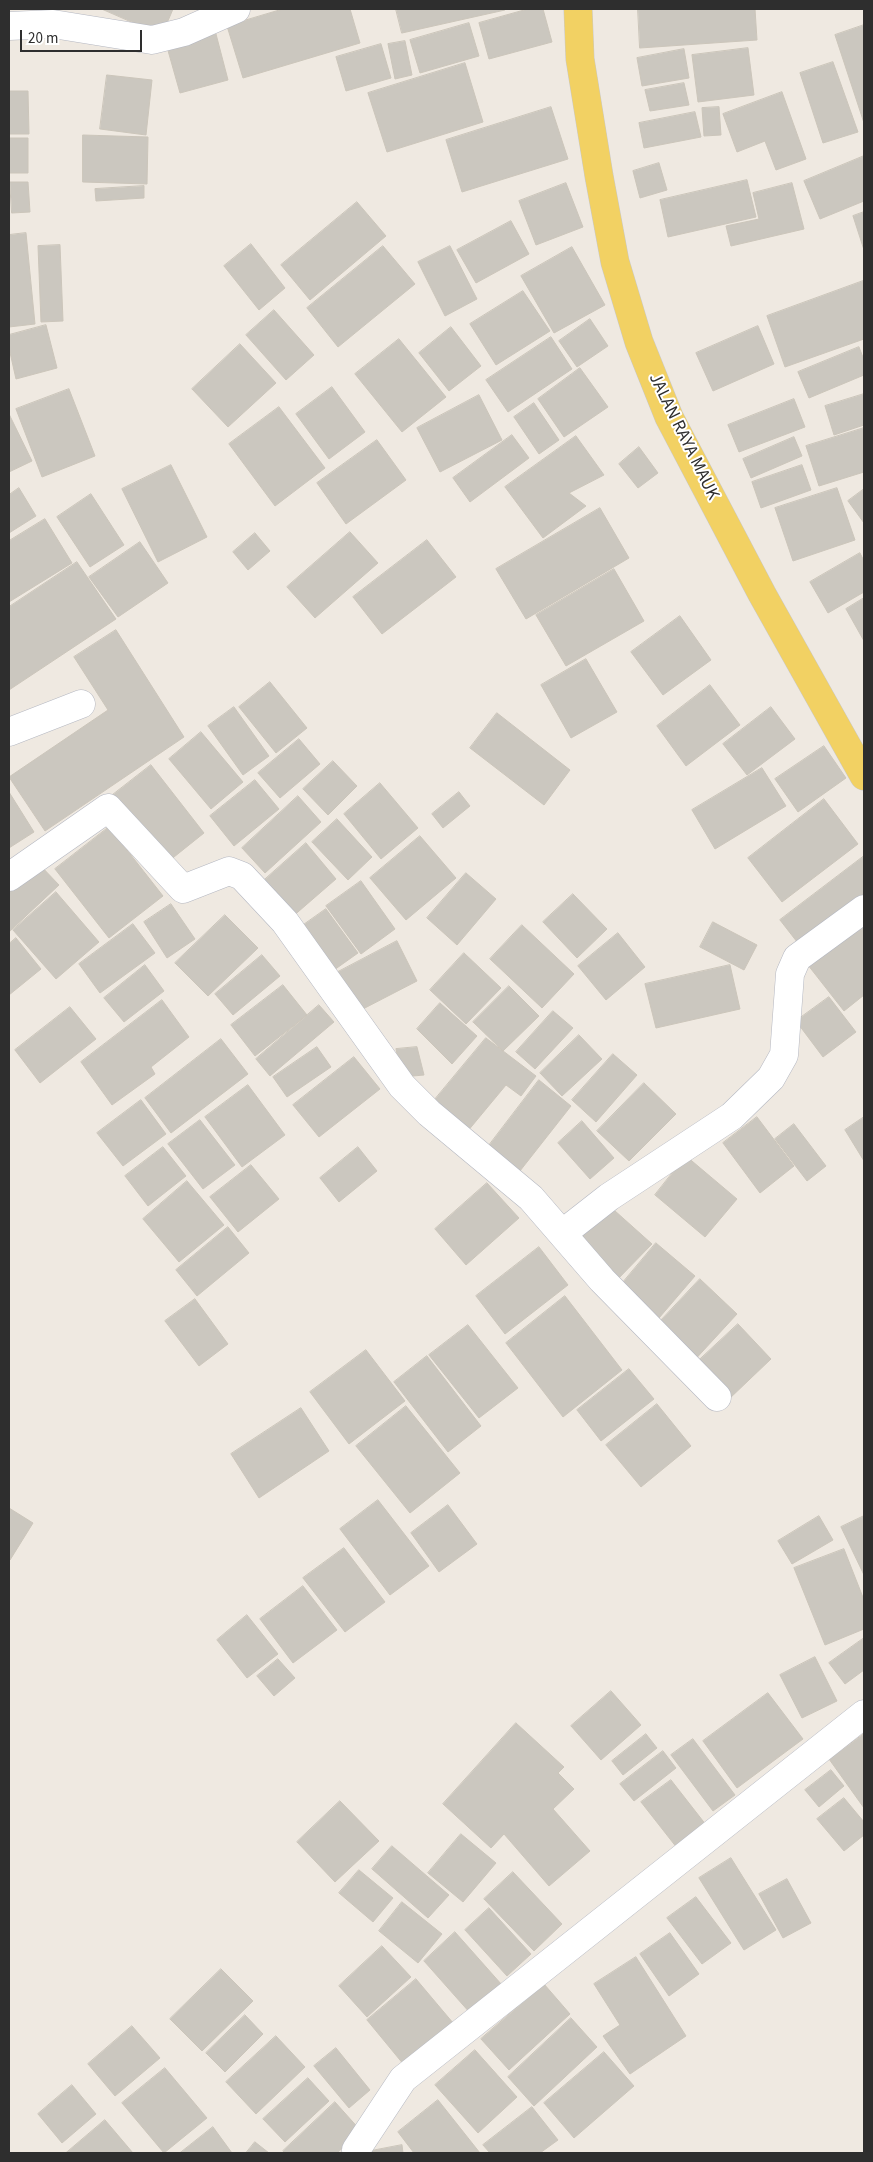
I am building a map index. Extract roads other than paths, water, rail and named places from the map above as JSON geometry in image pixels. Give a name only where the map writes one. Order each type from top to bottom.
[{"type":"main road","name":"JALAN RAYA MAUK","points":[[578,9],[580,59],[599,176],[615,262],[639,342],[669,417],[762,594],[864,776]]},
{"type":"street","points":[[9,26],[53,24],[152,40],[184,32],[236,9]]},
{"type":"street","points":[[9,732],[82,704]]},
{"type":"street","points":[[9,877],[108,808],[183,889],[229,872],[242,876],[285,922],[402,1086],[429,1113],[531,1198],[563,1232],[602,1280],[717,1397]]},
{"type":"street","points":[[563,1232],[608,1197],[732,1116],[771,1078],[784,1055],[790,974],[797,958],[864,909]]},
{"type":"street","points":[[356,2150],[403,2079],[864,1714]]}]
